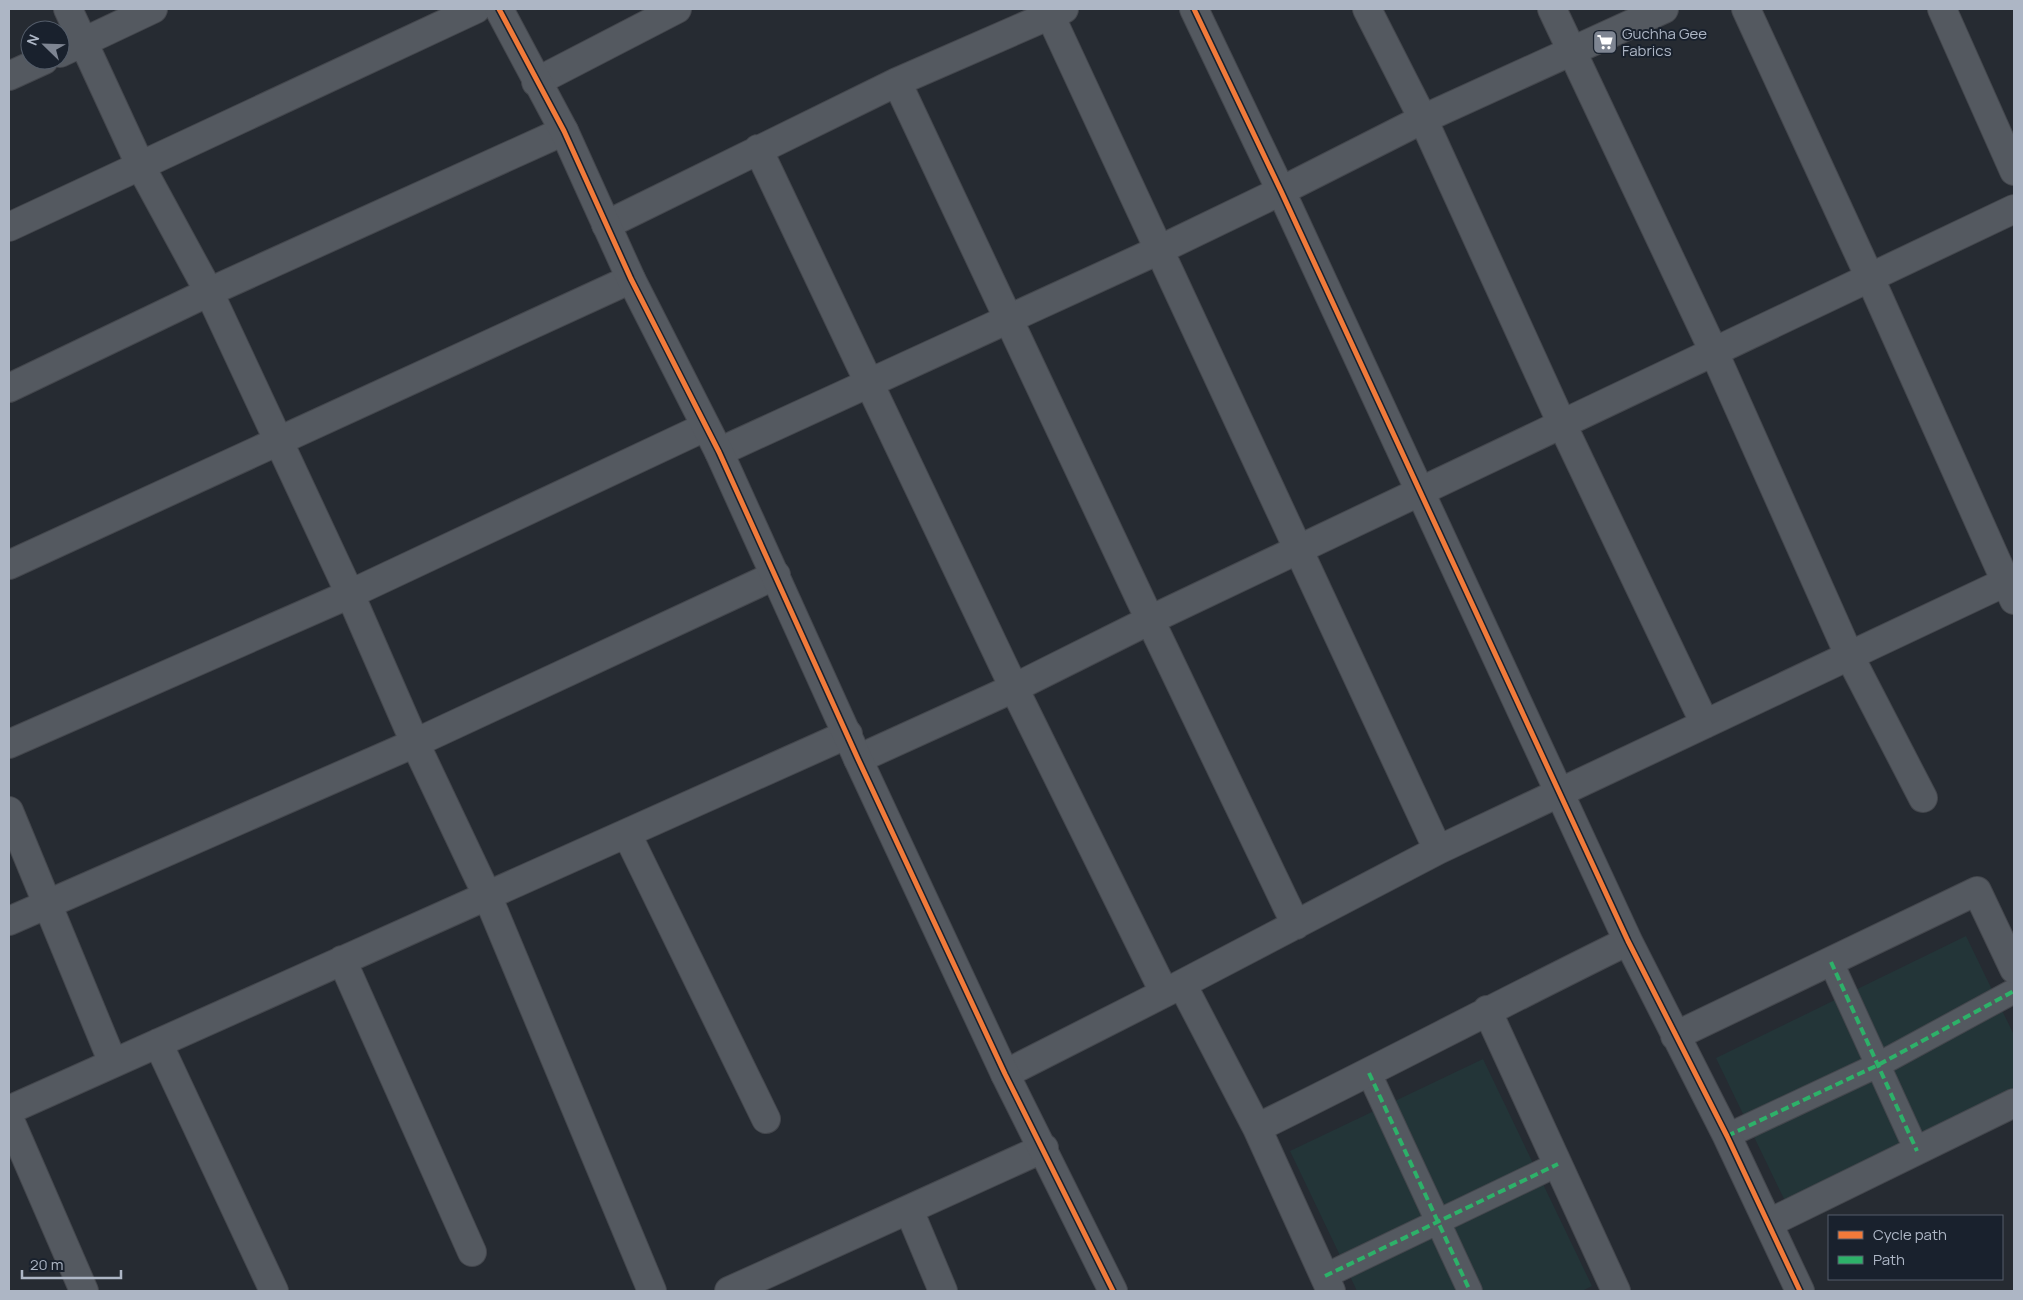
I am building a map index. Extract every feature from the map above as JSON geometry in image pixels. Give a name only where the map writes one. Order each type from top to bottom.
[{"type":"street","points":[[68,9],[72,47],[141,167],[209,292],[350,594],[415,743],[487,895],[652,1291]]},
{"type":"street","points":[[72,47],[153,9]]},
{"type":"street","points":[[9,228],[476,9]]},
{"type":"street","points":[[499,9],[536,82],[564,131],[631,279],[719,452],[848,734],[858,760],[1005,1074],[1044,1148],[1113,1291]]},
{"type":"street","points":[[536,82],[677,9]]},
{"type":"street","points":[[1194,9],[1281,191],[1628,941],[1727,1136],[1800,1291]]},
{"type":"street","points":[[1367,9],[1423,119],[1562,424],[1705,724]]},
{"type":"street","points":[[1552,9],[1714,352],[1849,656],[1923,798]]},
{"type":"street","points":[[719,452],[1161,248],[1281,191],[1423,119],[1664,9]]},
{"type":"street","points":[[1005,1074],[1438,850],[1849,656],[2011,587],[1746,9]]},
{"type":"street","points":[[1942,9],[2014,171]]},
{"type":"street","points":[[606,224],[897,82],[1057,12],[1297,549],[1438,850]]},
{"type":"street","points":[[9,76],[22,70]]},
{"type":"street","points":[[897,82],[1296,925]]},
{"type":"street","points":[[9,388],[209,292],[564,131]]},
{"type":"street","points":[[758,149],[1014,688],[1173,988],[1257,1128],[1328,1284],[1438,1222],[1558,1164]]},
{"type":"street","points":[[858,760],[1014,688],[1297,549],[2014,209]]},
{"type":"street","points":[[9,565],[631,279]]},
{"type":"street","points":[[9,744],[350,594],[705,427]]},
{"type":"street","points":[[9,921],[415,743],[776,575]]},
{"type":"street","points":[[9,1110],[848,734]]},
{"type":"street","points":[[9,812],[113,1063]]},
{"type":"street","points":[[627,834],[766,1118]]},
{"type":"street","points":[[1675,1036],[1976,891],[2014,969]]},
{"type":"street","points":[[1257,1128],[1369,1073],[1487,1010],[1628,941]]},
{"type":"street","points":[[342,960],[472,1252]]},
{"type":"street","points":[[1831,962],[1917,1151]]},
{"type":"street","points":[[1727,1136],[1878,1065],[2014,990]]},
{"type":"street","points":[[1487,1010],[1558,1164],[1610,1289]]},
{"type":"street","points":[[158,1043],[274,1291]]},
{"type":"street","points":[[1369,1073],[1470,1291]]},
{"type":"street","points":[[1769,1224],[2014,1103]]},
{"type":"street","points":[[9,1118],[84,1291]]},
{"type":"street","points":[[729,1291],[756,1285],[910,1210],[1044,1148]]},
{"type":"street","points":[[910,1210],[943,1291]]},
{"type":"shaded area","points":[[1966,936],[2014,1035],[2014,1089],[1785,1201],[1716,1058]]},
{"type":"shaded area","points":[[1483,1059],[1592,1286],[1582,1291],[1357,1291],[1290,1151]]},
{"type":"marked path","points":[[1831,962],[1917,1151]]},
{"type":"marked path","points":[[1727,1136],[1878,1065],[2014,991]]},
{"type":"marked path","points":[[1369,1073],[1470,1291]]},
{"type":"marked path","points":[[1325,1276],[1558,1164]]},
{"type":"cycle path","points":[[499,9],[564,131],[631,279],[719,452],[858,759],[1005,1074],[1113,1291]]},
{"type":"cycle path","points":[[1194,9],[1281,191],[1628,941],[1727,1136],[1800,1291]]},
{"type":"place","name":"Guchha Gee Fabrics","points":[[1605,42]]}]
